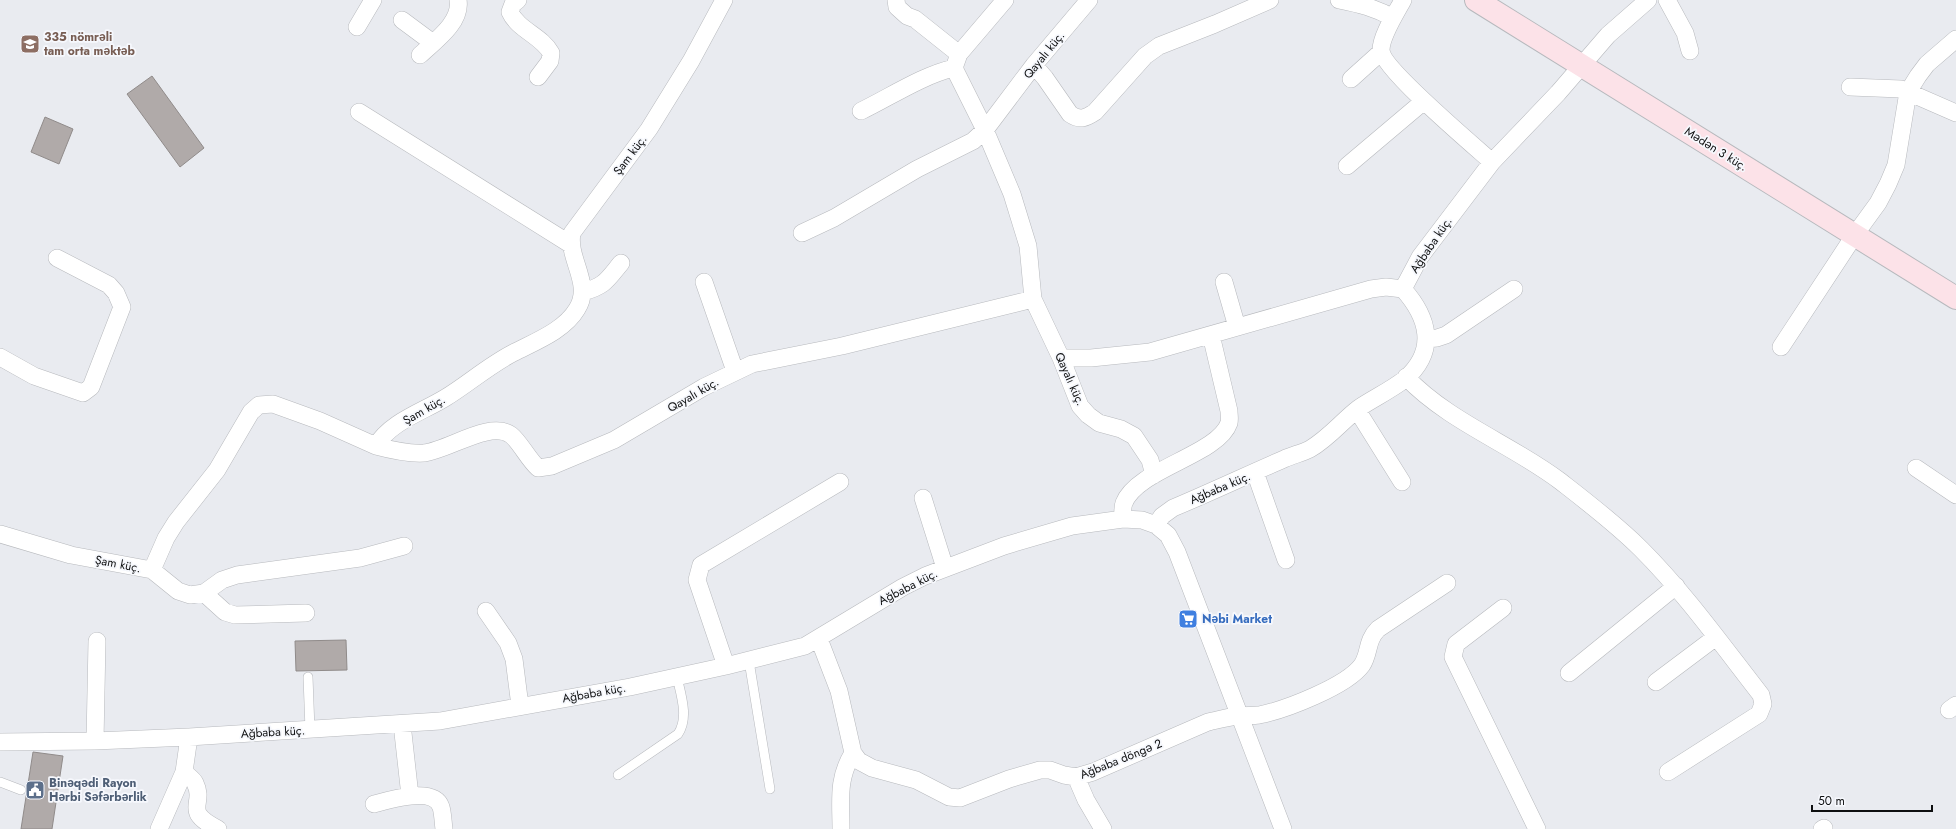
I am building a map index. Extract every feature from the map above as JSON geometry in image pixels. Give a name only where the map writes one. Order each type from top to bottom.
[{"type":"main road","name":"Mədən 3 küç.","points":[[1476,0],[1956,298]]},
{"type":"street","points":[[357,28],[372,0]]},
{"type":"street","points":[[420,55],[454,21],[460,7],[458,0]]},
{"type":"street","points":[[518,0],[513,4],[510,12],[513,19],[547,45],[552,53],[550,61],[538,77]]},
{"type":"street","name":"Şam küç.","points":[[570,244],[572,233],[653,122],[691,61],[724,0]]},
{"type":"street","points":[[896,0],[897,7],[906,16],[915,19],[956,61]]},
{"type":"street","points":[[861,112],[942,71],[956,61],[1005,0]]},
{"type":"street","name":"Qayalı küç.","points":[[802,233],[859,204],[918,169],[959,150],[973,141],[985,130],[1034,65],[1090,0]]},
{"type":"street","points":[[1034,65],[1070,114],[1076,118],[1086,118],[1095,112],[1145,56],[1159,46],[1270,0]]},
{"type":"street","points":[[1339,0],[1368,6],[1380,10],[1394,18]]},
{"type":"street","points":[[1403,0],[1382,43],[1381,52],[1388,63],[1424,101],[1492,162]]},
{"type":"street","name":"Ağbaba küç.","points":[[1156,526],[1162,516],[1173,508],[1286,458],[1309,450],[1327,437],[1357,410],[1406,377],[1423,353],[1426,339],[1424,320],[1416,303],[1403,289],[1420,257],[1492,162],[1582,67],[1608,35],[1648,0]]},
{"type":"street","points":[[1667,0],[1685,33],[1690,51]]},
{"type":"street","points":[[402,20],[433,43]]},
{"type":"street","points":[[1781,347],[1854,236],[1878,204],[1896,165],[1908,92],[1928,64],[1956,39]]},
{"type":"street","points":[[1351,79],[1381,52]]},
{"type":"street","name":"Qayalı küç.","points":[[956,61],[1012,194],[1020,217],[1028,246],[1033,299],[1061,358],[1080,406],[1088,415],[1099,423],[1121,429],[1134,436],[1150,460],[1154,475]]},
{"type":"street","points":[[1850,87],[1887,87],[1901,89],[1956,113]]},
{"type":"street","points":[[1347,166],[1424,101]]},
{"type":"street","points":[[359,112],[570,244],[582,281],[583,292],[598,288],[606,282],[621,263]]},
{"type":"street","points":[[0,357],[34,376],[76,391],[83,393],[90,387],[122,307],[116,293],[109,285],[57,258]]},
{"type":"street","points":[[704,282],[735,372]]},
{"type":"street","points":[[1224,282],[1237,327]]},
{"type":"street","points":[[1061,358],[1124,356],[1150,352],[1371,289],[1386,287],[1403,289]]},
{"type":"street","points":[[1426,339],[1446,335],[1514,288]]},
{"type":"street","name":"Şam küç.","points":[[0,534],[71,555],[152,570],[166,538],[176,522],[217,470],[251,412],[259,405],[273,404],[320,421],[376,446],[382,435],[446,398],[491,365],[546,336],[566,322],[578,309],[583,292]]},
{"type":"street","name":"Qayalı küç.","points":[[376,446],[397,451],[424,453],[447,448],[486,431],[498,430],[512,435],[531,463],[538,468],[552,466],[614,440],[752,364],[842,346],[1033,299]]},
{"type":"street","points":[[1123,519],[1124,504],[1131,492],[1154,475],[1214,442],[1226,429],[1230,421],[1211,335]]},
{"type":"street","points":[[1406,377],[1418,389],[1446,410],[1558,480],[1619,529],[1641,549],[1676,586],[1760,695],[1763,704],[1759,714],[1744,725],[1668,772]]},
{"type":"street","points":[[1357,410],[1402,482]]},
{"type":"street","points":[[1916,468],[1956,495]]},
{"type":"street","points":[[1256,472],[1286,560]]},
{"type":"street","points":[[726,666],[697,580],[702,565],[840,482]]},
{"type":"street","points":[[923,498],[945,568]]},
{"type":"street","name":"Ağbaba küç.","points":[[0,742],[95,741],[189,737],[440,721],[677,677],[749,661],[805,646],[904,587],[945,568],[1052,531],[1072,526],[1123,519],[1142,520],[1156,526],[1168,535],[1177,552],[1282,829]]},
{"type":"street","points":[[152,570],[178,591],[190,595],[204,593],[222,580],[237,575],[360,558],[404,546]]},
{"type":"street","name":"Ağbaba döngə 2","points":[[853,753],[859,761],[872,768],[916,780],[949,797],[960,798],[1009,779],[1040,770],[1050,770],[1076,777],[1093,772],[1208,722],[1282,710],[1320,693],[1352,675],[1362,664],[1371,636],[1447,583]]},
{"type":"street","points":[[1569,673],[1676,586]]},
{"type":"street","points":[[204,593],[225,612],[235,615],[306,613]]},
{"type":"street","points":[[1503,608],[1456,644],[1453,657],[1536,829]]},
{"type":"street","points":[[486,611],[508,643],[514,658],[520,706]]},
{"type":"street","points":[[1656,682],[1716,637]]},
{"type":"street","points":[[819,639],[840,691],[853,753],[846,764],[841,779],[841,829]]},
{"type":"street","points":[[95,741],[97,641]]},
{"type":"street","points":[[402,724],[410,796]]},
{"type":"street","points":[[159,829],[184,772],[189,737]]},
{"type":"street","points":[[184,772],[195,782],[198,790],[196,807],[198,815],[207,824],[218,829]]},
{"type":"street","points":[[1076,777],[1086,800],[1102,829]]},
{"type":"street","points":[[374,804],[410,796],[431,797],[441,806],[444,829]]},
{"type":"lane","points":[[749,661],[770,789]]},
{"type":"lane","points":[[308,677],[310,730]]},
{"type":"lane","points":[[618,775],[678,734],[682,728],[684,719],[677,677]]},
{"type":"lane","points":[[0,782],[21,790]]},
{"type":"building","points":[[152,76],[204,148],[180,167],[127,94]]},
{"type":"building","points":[[45,117],[73,129],[59,164],[31,152]]},
{"type":"building","points":[[346,640],[347,670],[296,671],[295,641]]},
{"type":"building","points":[[33,752],[63,756],[52,829],[21,829]]},
{"type":"place","name":"335 nömrəli tam orta məktəb","points":[[30,44]]},
{"type":"place","name":"Nəbi Market","points":[[1188,619]]},
{"type":"place","name":"Binəqədi Rayon Hərbi Səfərbərlik","points":[[35,790]]}]
